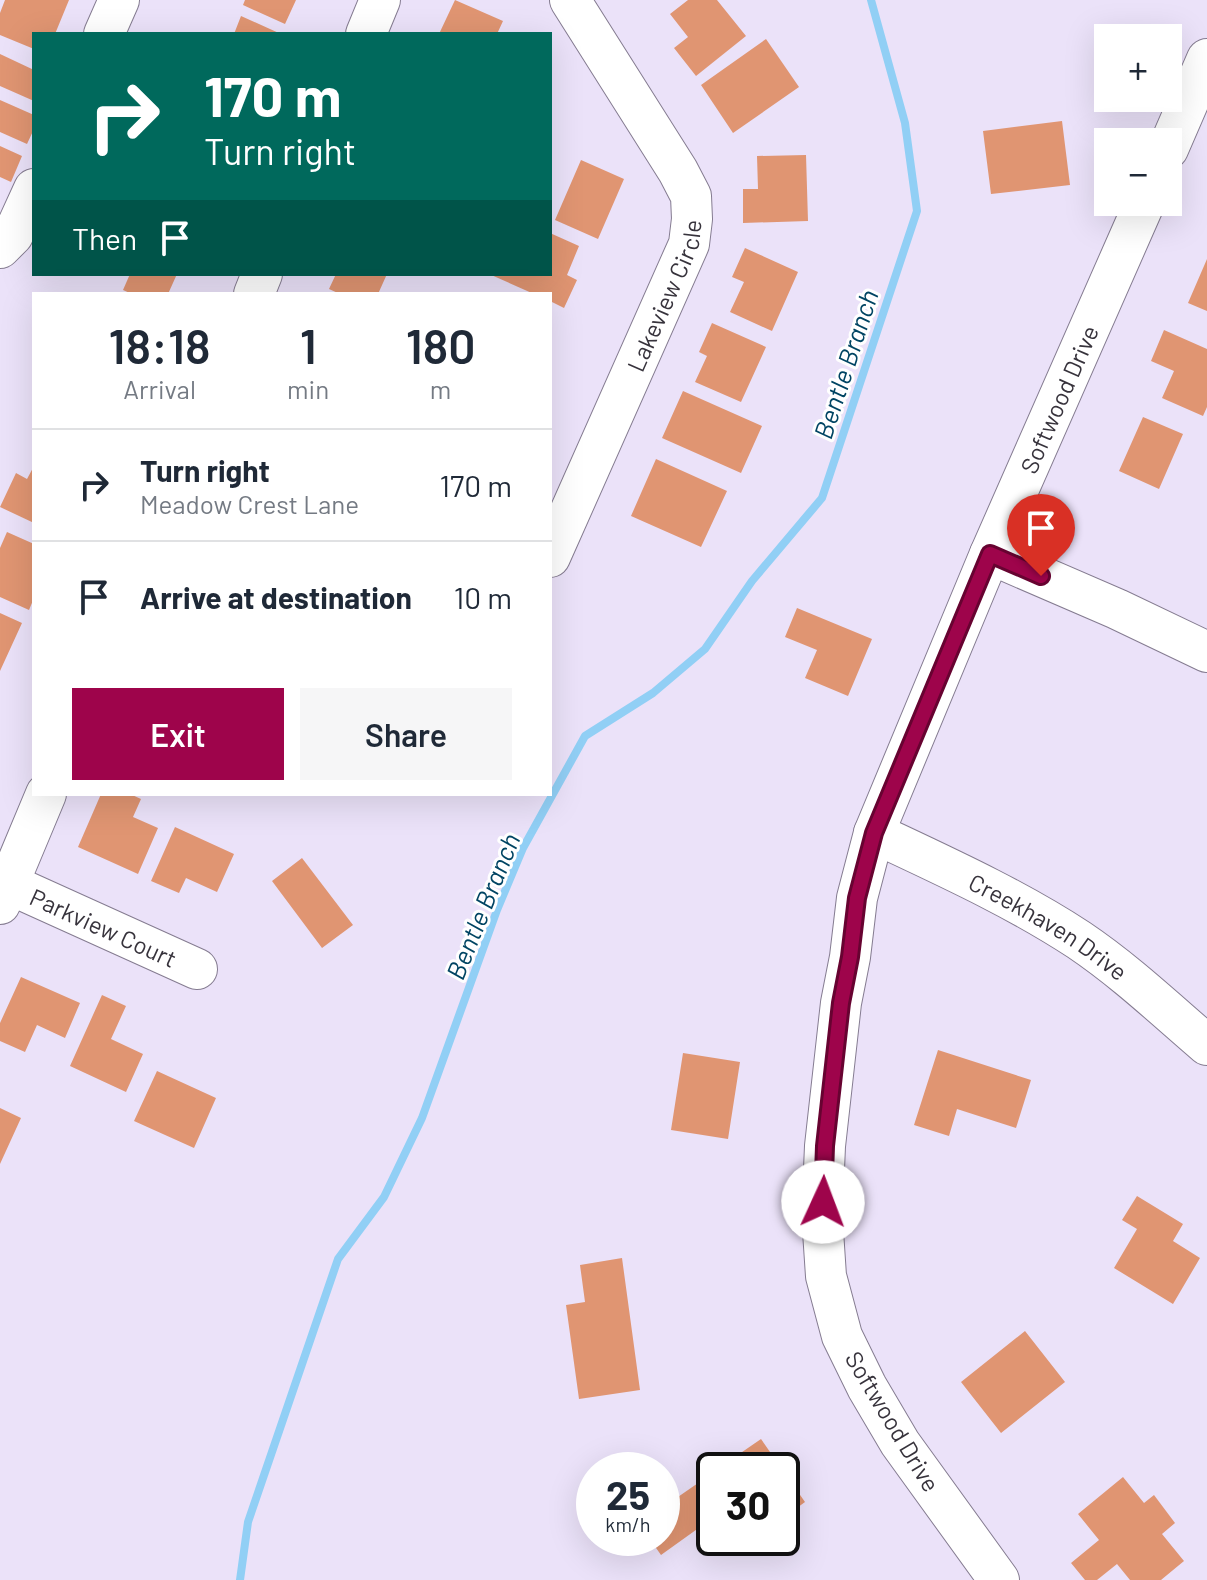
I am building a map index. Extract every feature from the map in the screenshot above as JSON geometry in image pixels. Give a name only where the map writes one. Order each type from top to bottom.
[{"type":"street","points":[[105,32],[119,0]]},
{"type":"street","points":[[367,32],[380,0]]},
{"type":"street","name":"Lakeview Circle","points":[[552,552],[689,244],[692,219],[691,196],[678,171],[570,0]]},
{"type":"street","points":[[1177,128],[1207,59]]},
{"type":"street","points":[[0,248],[13,235],[32,193]]},
{"type":"street","name":"Softwood Drive","points":[[999,1580],[900,1443],[842,1336],[826,1276],[822,1216],[825,1146],[841,1003],[857,898],[874,833],[990,554],[1139,216]]},
{"type":"street","points":[[990,554],[1207,652]]},
{"type":"street","points":[[5,894],[45,796]]},
{"type":"street","name":"Creekhaven Drive","points":[[874,833],[972,879],[1079,940],[1115,966],[1207,1045]]},
{"type":"street","name":"Parkview Court","points":[[5,894],[197,969]]},
{"type":"building","points":[[5,0],[69,0],[56,32],[32,32],[32,48],[0,35],[0,13]]},
{"type":"building","points":[[245,0],[296,0],[285,24],[243,5]]},
{"type":"building","points":[[455,0],[503,21],[498,32],[440,32]]},
{"type":"building","points":[[688,0],[717,0],[746,36],[696,76],[674,48],[688,37],[670,14]]},
{"type":"building","points":[[241,16],[277,32],[235,32]]},
{"type":"building","points":[[766,39],[799,87],[733,133],[701,85]]},
{"type":"building","points":[[0,54],[32,69],[32,100],[0,86]]},
{"type":"building","points":[[0,100],[32,114],[32,133],[27,144],[0,132]]},
{"type":"building","points":[[1062,121],[1070,185],[991,194],[983,131]]},
{"type":"building","points":[[0,146],[22,156],[11,182],[0,177]]},
{"type":"building","points":[[806,155],[808,221],[743,223],[743,189],[758,189],[757,156]]},
{"type":"building","points":[[581,160],[624,179],[598,239],[555,220]]},
{"type":"building","points":[[552,234],[579,246],[567,275],[577,280],[564,308],[552,302],[552,292],[530,292],[494,276],[552,276]]},
{"type":"building","points":[[745,248],[798,272],[772,331],[730,312],[744,282],[732,277]]},
{"type":"building","points":[[1207,259],[1207,311],[1188,303]]},
{"type":"building","points":[[129,276],[176,276],[169,292],[123,290]]},
{"type":"building","points":[[335,276],[386,276],[379,292],[336,292],[329,289]]},
{"type":"building","points":[[712,323],[766,347],[741,402],[695,382],[707,356],[699,352]]},
{"type":"building","points":[[1164,330],[1207,349],[1207,407],[1203,416],[1162,398],[1174,371],[1151,361]]},
{"type":"building","points":[[683,391],[762,426],[741,473],[662,438]]},
{"type":"building","points":[[1143,417],[1183,434],[1159,489],[1119,471]]},
{"type":"building","points":[[656,459],[727,491],[701,547],[631,516]]},
{"type":"building","points":[[32,470],[32,522],[0,507],[16,473],[27,479]]},
{"type":"building","points":[[7,532],[32,543],[32,603],[29,610],[0,597],[0,548]]},
{"type":"building","points":[[797,608],[872,639],[848,696],[805,678],[817,650],[785,637]]},
{"type":"building","points":[[0,613],[22,623],[0,671]]},
{"type":"building","points":[[100,796],[134,796],[141,799],[133,817],[158,828],[138,874],[78,847]]},
{"type":"building","points":[[175,827],[234,854],[217,892],[186,878],[179,893],[151,881]]},
{"type":"building","points":[[302,858],[353,925],[322,948],[272,881]]},
{"type":"building","points":[[21,977],[80,1003],[65,1038],[37,1025],[25,1052],[0,1041],[0,1023]]},
{"type":"building","points":[[102,995],[126,1006],[111,1039],[143,1054],[126,1092],[70,1066]]},
{"type":"building","points":[[938,1050],[1031,1080],[1016,1128],[957,1109],[949,1136],[914,1125]]},
{"type":"building","points":[[683,1053],[740,1062],[728,1139],[671,1130]]},
{"type":"building","points":[[157,1071],[216,1098],[194,1148],[134,1121]]},
{"type":"building","points":[[0,1108],[21,1118],[0,1164]]},
{"type":"building","points":[[1137,1196],[1183,1224],[1173,1241],[1200,1258],[1173,1304],[1114,1268],[1137,1229],[1122,1220]]},
{"type":"building","points":[[622,1258],[640,1390],[579,1399],[566,1305],[585,1302],[580,1265]]},
{"type":"building","points":[[1025,1331],[1065,1382],[1001,1433],[961,1382]]},
{"type":"building","points":[[761,1439],[770,1452],[742,1452]]},
{"type":"building","points":[[1123,1477],[1144,1503],[1154,1495],[1175,1523],[1162,1534],[1184,1561],[1161,1580],[1130,1580],[1117,1564],[1097,1580],[1085,1580],[1071,1563],[1099,1540],[1078,1514]]},
{"type":"building","points":[[696,1484],[696,1530],[680,1541],[680,1496]]},
{"type":"waterway","name":"Bentle Branch","points":[[552,796],[585,736],[653,693],[705,649],[752,581],[822,498],[917,211],[905,123],[871,0]]},
{"type":"waterway","name":"Bentle Branch","points":[[240,1580],[248,1522],[338,1259],[384,1197],[422,1118],[497,910],[523,848],[552,796]]},
{"type":"route","points":[[823,1202],[825,1146],[841,1003],[857,898],[874,833],[990,554],[1041,576]]}]
